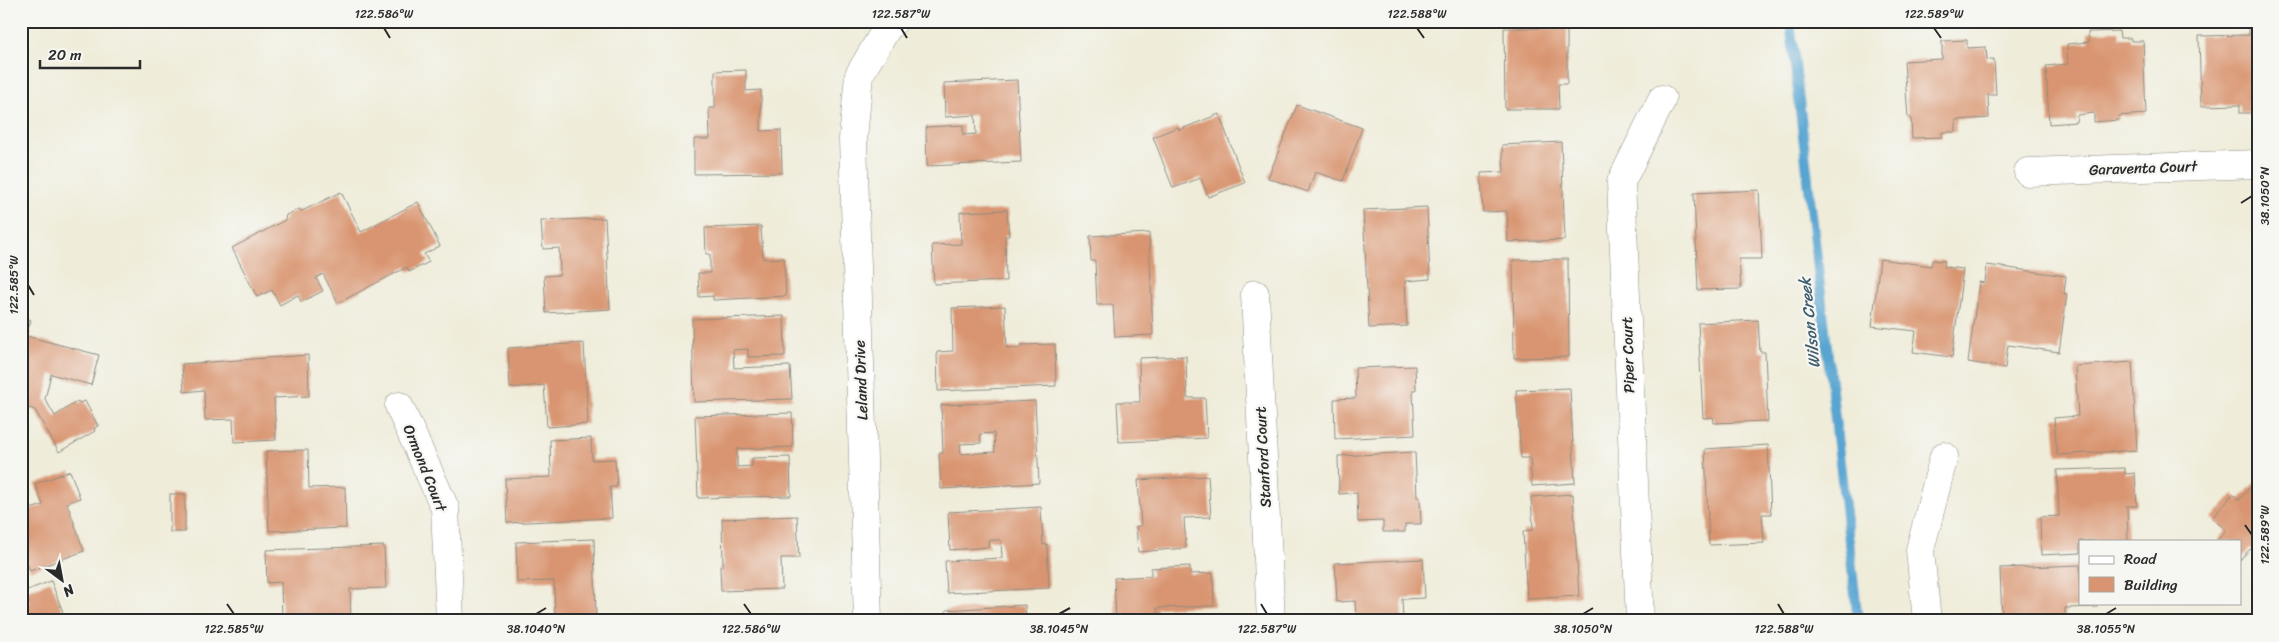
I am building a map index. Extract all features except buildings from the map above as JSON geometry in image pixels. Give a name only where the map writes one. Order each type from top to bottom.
[{"type":"street","name":"Leland Drive","points":[[868,621],[853,139],[859,75],[887,28],[894,21]]},
{"type":"street","name":"Piper Court","points":[[1640,621],[1621,182],[1662,99]]},
{"type":"street","name":"Garaventa Court","points":[[2028,172],[2258,164]]},
{"type":"street","name":"Stanford Court","points":[[1255,294],[1271,621]]},
{"type":"street","name":"Ormond Court","points":[[399,406],[445,508],[450,621]]},
{"type":"street","points":[[1927,621],[1920,550],[1944,456]]},
{"type":"waterway","name":"Wilson Creek","points":[[1790,21],[1858,621]]}]
